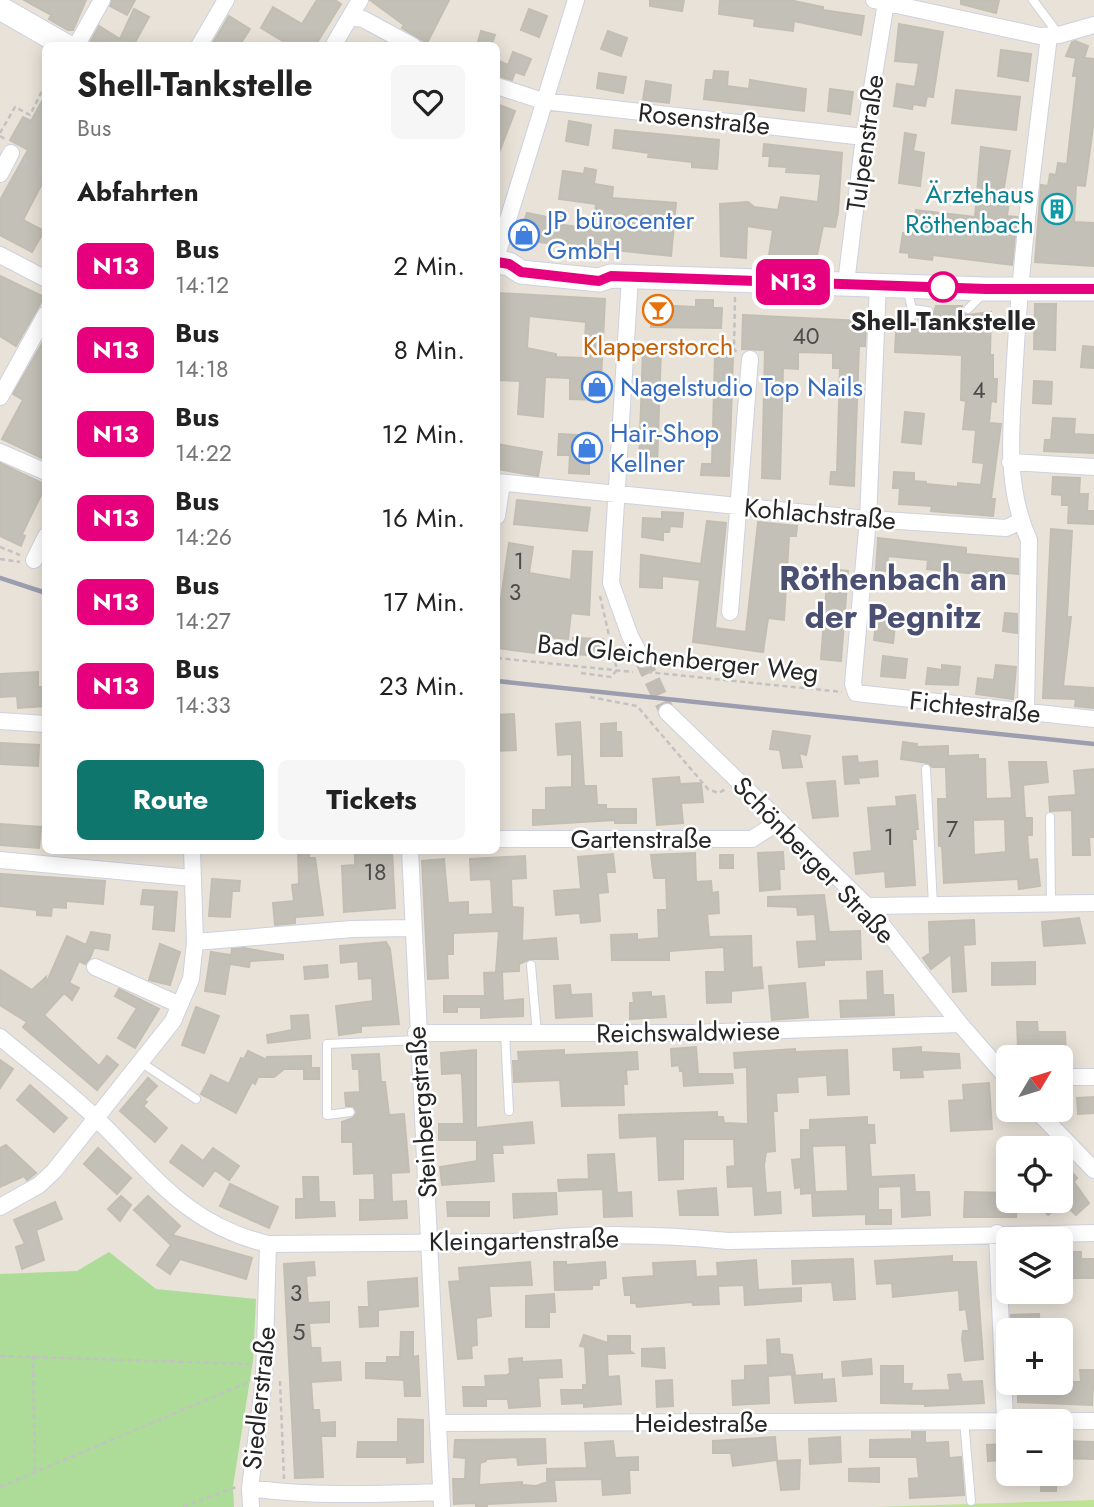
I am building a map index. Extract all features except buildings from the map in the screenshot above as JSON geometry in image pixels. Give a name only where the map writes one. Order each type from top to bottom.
[{"type":"main road","points":[[0,8],[59,42]]},
{"type":"main road","points":[[501,260],[521,272],[599,281],[620,276],[986,289],[1094,289]]},
{"type":"street","points":[[78,42],[102,0]]},
{"type":"street","points":[[201,42],[226,0]]},
{"type":"street","points":[[335,42],[360,0]]},
{"type":"street","points":[[501,260],[543,101],[576,0]]},
{"type":"street","points":[[891,2],[1054,36],[1094,25]]},
{"type":"street","name":"Tulpenstraße","points":[[846,283],[864,137],[891,2]]},
{"type":"street","points":[[350,17],[363,19],[406,42]]},
{"type":"street","points":[[1026,711],[1029,540],[1021,521],[1010,462],[1019,289],[1054,36]]},
{"type":"street","name":"Rosenstraße","points":[[500,87],[543,101],[864,137]]},
{"type":"street","points":[[0,174],[11,153]]},
{"type":"street","points":[[0,255],[42,277]]},
{"type":"street","points":[[620,276],[617,496],[611,583],[630,636],[642,659]]},
{"type":"street","points":[[856,693],[853,684],[868,519],[878,284]]},
{"type":"street","points":[[0,397],[42,321]]},
{"type":"street","points":[[730,612],[750,359]]},
{"type":"street","points":[[0,452],[42,470]]},
{"type":"street","points":[[1010,462],[1094,467]]},
{"type":"street","name":"Kohlachstraße","points":[[500,483],[868,519],[1006,528],[1021,521]]},
{"type":"street","points":[[34,560],[42,544]]},
{"type":"street","name":"Fichtestraße","points":[[856,693],[1094,719]]},
{"type":"street","name":"Schönberger Straße","points":[[667,712],[867,906],[996,1065]]},
{"type":"street","points":[[0,721],[42,724]]},
{"type":"street","name":"Gartenstraße","points":[[500,839],[752,839],[780,821]]},
{"type":"street","points":[[0,1207],[39,1185],[66,1158],[173,1021],[191,979],[195,942],[192,854]]},
{"type":"street","name":"Steinbergstraße","points":[[410,854],[416,1037],[431,1242],[441,1499]]},
{"type":"street","points":[[0,860],[192,878]]},
{"type":"street","points":[[867,906],[1094,903]]},
{"type":"street","points":[[195,942],[352,929],[411,928]]},
{"type":"street","points":[[95,967],[180,1005]]},
{"type":"street","name":"Reichswaldwiese","points":[[416,1037],[505,1033],[692,1034],[960,1024]]},
{"type":"street","name":"Kleingartenstraße","points":[[0,1037],[96,1118],[175,1198],[213,1225],[239,1237],[268,1244],[515,1242],[541,1238],[687,1237],[728,1241],[996,1233]]},
{"type":"street","points":[[1073,1077],[1094,1077]]},
{"type":"street","points":[[1048,1122],[1094,1170]]},
{"type":"street","name":"Kleingartenstraße","points":[[1073,1233],[1094,1233]]},
{"type":"street","name":"Siedlerstraße","points":[[268,1244],[265,1378],[250,1488],[283,1493],[441,1499]]},
{"type":"street","points":[[1000,1304],[1005,1409]]},
{"type":"street","name":"Heidestraße","points":[[439,1423],[996,1420]]},
{"type":"street","name":"Heidestraße","points":[[1073,1421],[1094,1421]]},
{"type":"street","points":[[250,1488],[251,1507]]},
{"type":"lane","points":[[1033,0],[1054,36]]},
{"type":"lane","points":[[906,285],[913,316],[928,311]]},
{"type":"lane","points":[[968,309],[986,289]]},
{"type":"lane","points":[[926,769],[933,905]]},
{"type":"lane","points":[[1050,817],[1051,904]]},
{"type":"lane","points":[[531,965],[537,1033]]},
{"type":"lane","points":[[505,1033],[509,1111]]},
{"type":"lane","points":[[350,1112],[327,1115],[327,1044],[416,1037]]},
{"type":"lane","points":[[142,1063],[197,1099]]},
{"type":"lane","points":[[964,1420],[971,1501]]},
{"type":"path","points":[[0,133],[15,107],[30,115],[42,91]]},
{"type":"path","points":[[735,281],[734,350],[750,359]]},
{"type":"path","points":[[0,559],[12,563],[34,560]]},
{"type":"path","points":[[581,673],[611,677],[617,670],[609,630],[600,606],[600,594],[611,583]]},
{"type":"path","name":"Bad Gleichenberger Weg","points":[[500,658],[856,693]]},
{"type":"path","points":[[590,698],[637,706],[708,789],[718,793],[736,780]]},
{"type":"path","points":[[0,1356],[253,1364],[265,1378],[283,1493]]},
{"type":"path","points":[[33,1356],[36,1471]]},
{"type":"path","points":[[0,1487],[265,1378]]},
{"type":"path","points":[[183,1507],[233,1486],[250,1488]]},
{"type":"green space","points":[[109,1252],[156,1289],[256,1299],[253,1361],[233,1486],[234,1507],[0,1507],[0,1274],[77,1271]]},
{"type":"green space","points":[[1094,1500],[1094,1507],[873,1507]]},
{"type":"tunnel","points":[[642,659],[667,712]]},
{"type":"railway","points":[[0,578],[42,592]]},
{"type":"railway","points":[[500,681],[1094,744]]},
{"type":"bus line","name":"N13","points":[[500,262],[509,264],[521,272],[599,281],[611,276],[986,289],[1094,289]]},
{"type":"place","name":"Ärztehaus Röthenbach","points":[[1057,209]]},
{"type":"place","name":"JP bürocenter GmbH","points":[[524,235]]},
{"type":"place","name":"Shell-Tankstelle","points":[[943,287]]},
{"type":"place","name":"Klapperstorch","points":[[658,310]]},
{"type":"place","name":"Nagelstudio Top Nails","points":[[597,387]]},
{"type":"place","name":"Hair-Shop Kellner","points":[[587,448]]},
{"type":"district","name":"Röthenbach an der Pegnitz","points":[[893,597]]}]
